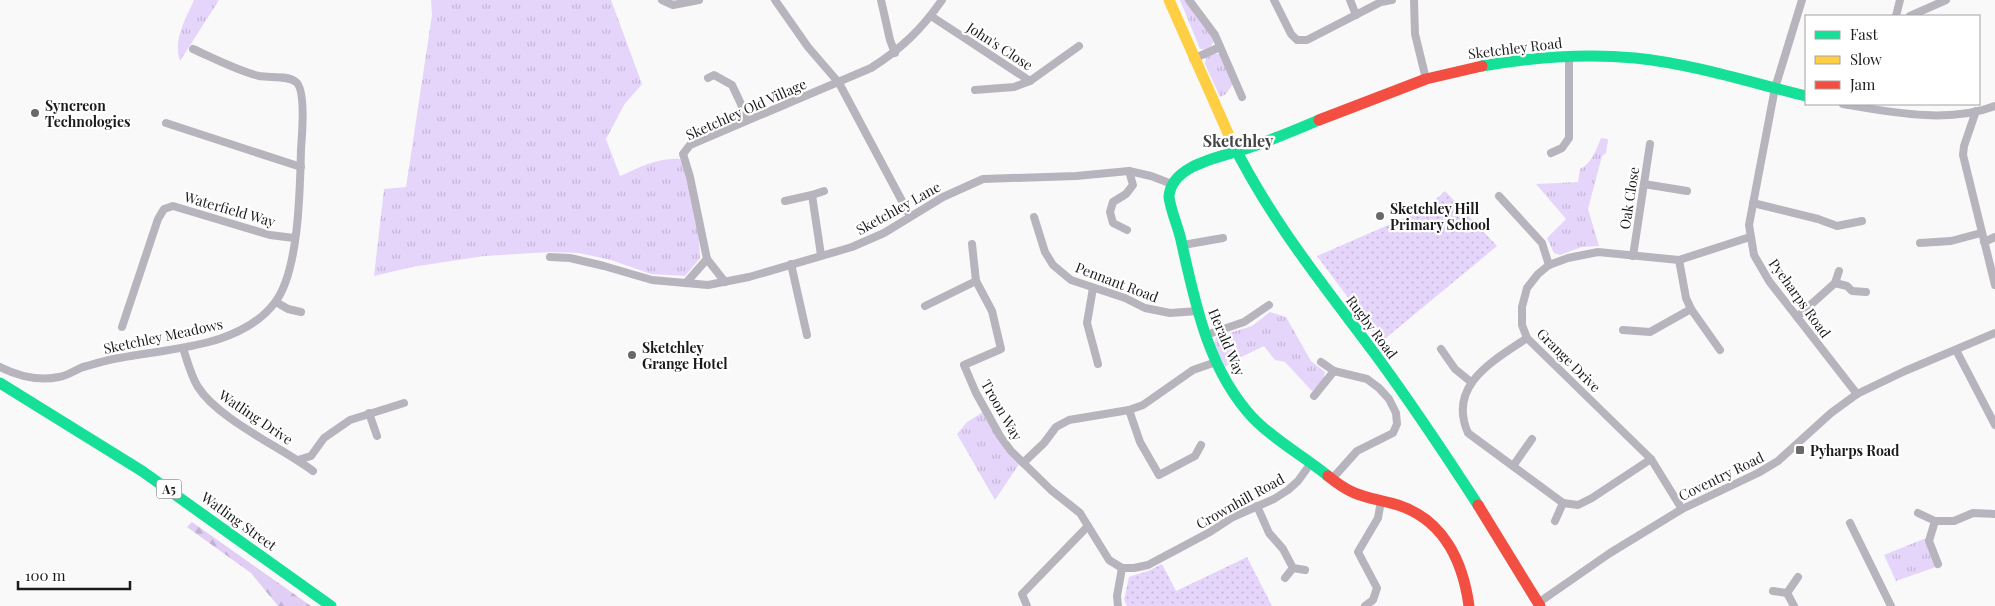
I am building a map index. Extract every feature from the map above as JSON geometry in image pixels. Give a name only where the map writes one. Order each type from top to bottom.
[{"type":"main road","name":"Rugby Road","points":[[1169,0],[1212,102],[1275,218],[1400,390],[1478,504],[1539,605]]},
{"type":"main road","name":"Sketchley Road","points":[[1237,151],[1253,147],[1426,79],[1452,71],[1494,64],[1569,56],[1604,56],[1667,63],[1805,96]]},
{"type":"main road","points":[[1172,184],[1181,174],[1195,166],[1237,151]]},
{"type":"main road","name":"Herald Way","points":[[1172,184],[1168,197],[1183,245],[1188,275],[1198,311],[1216,362],[1233,393],[1251,416],[1274,437],[1352,493],[1402,506],[1416,512],[1438,530],[1455,554],[1467,586],[1469,606]]},
{"type":"main road","name":"Watling Street","points":[[0,383],[142,471],[331,606]]},
{"type":"street","points":[[662,0],[673,5],[699,0]]},
{"type":"street","points":[[775,0],[808,47],[839,83],[910,216]]},
{"type":"street","points":[[880,0],[895,52]]},
{"type":"street","name":"Sketchley Old Village","points":[[726,282],[708,259],[683,154],[690,145],[871,68],[895,52],[931,16],[942,0]]},
{"type":"street","points":[[1189,0],[1215,34],[1241,94],[1230,94]]},
{"type":"street","points":[[1274,0],[1291,34],[1297,40],[1312,38],[1381,2],[1392,0]]},
{"type":"street","points":[[1350,0],[1356,15]]},
{"type":"street","points":[[1414,0],[1415,34],[1426,79]]},
{"type":"street","name":"Pyeharps Road","points":[[1802,0],[1775,88],[1752,203],[1749,225],[1750,237],[1754,255],[1769,281],[1857,394]]},
{"type":"street","points":[[1896,15],[1900,0]]},
{"type":"street","points":[[1912,15],[1946,0]]},
{"type":"street","name":"John's Close","points":[[931,16],[1030,81],[1079,46]]},
{"type":"street","points":[[1193,58],[1220,47]]},
{"type":"street","name":"Sketchley Meadows","points":[[0,367],[28,377],[60,377],[108,360],[183,348],[230,335],[249,326],[276,302],[292,264],[300,167],[302,108],[300,86],[295,81],[257,75],[193,49]]},
{"type":"street","points":[[1551,153],[1562,148],[1569,138],[1569,56]]},
{"type":"street","points":[[708,78],[714,75],[732,85],[748,119]]},
{"type":"street","points":[[975,90],[1014,87],[1030,81]]},
{"type":"street","points":[[1854,105],[1951,116],[1995,106]]},
{"type":"street","points":[[1976,111],[1963,150],[1981,233],[1995,285]]},
{"type":"street","points":[[166,123],[300,167]]},
{"type":"street","name":"Oak Close","points":[[1633,256],[1650,144]]},
{"type":"street","points":[[1128,230],[1114,223],[1110,212],[1113,202],[1126,194],[1133,185],[1129,171]]},
{"type":"street","name":"Sketchley Lane","points":[[550,257],[570,258],[652,280],[708,285],[749,277],[822,254],[852,247],[884,233],[943,197],[983,179],[1076,176],[1129,171],[1151,176],[1172,184]]},
{"type":"street","points":[[1644,184],[1687,191]]},
{"type":"street","points":[[785,201],[824,191]]},
{"type":"street","points":[[812,195],[822,254]]},
{"type":"street","points":[[1499,196],[1542,244],[1550,265]]},
{"type":"street","points":[[1752,203],[1818,219],[1837,226],[1862,221]]},
{"type":"street","name":"Waterfield Way","points":[[122,327],[158,219],[164,209],[173,206],[270,235],[294,238]]},
{"type":"street","name":"Pennant Road","points":[[1034,217],[1045,252],[1053,265],[1071,280],[1125,298],[1145,308],[1170,314],[1198,311]]},
{"type":"street","points":[[1920,243],[1951,241],[1981,233]]},
{"type":"street","name":"Grange Drive","points":[[1682,509],[1651,459],[1527,338],[1522,325],[1522,307],[1527,288],[1538,274],[1550,265],[1568,258],[1598,252],[1679,260],[1750,237]]},
{"type":"street","points":[[1984,242],[1995,237]]},
{"type":"street","points":[[1183,245],[1223,238]]},
{"type":"street","points":[[925,306],[976,281],[972,244]]},
{"type":"street","points":[[686,283],[708,259]]},
{"type":"street","points":[[1679,260],[1686,298],[1691,309],[1720,350]]},
{"type":"street","points":[[790,264],[807,335]]},
{"type":"street","points":[[1797,317],[1835,283],[1839,271]]},
{"type":"street","name":"Troon Way","points":[[976,281],[992,311],[1001,349],[964,365],[976,393],[1000,436],[1023,463],[1051,490],[1080,513],[1109,560],[1122,568]]},
{"type":"street","points":[[1835,283],[1847,286],[1852,291],[1866,292]]},
{"type":"street","points":[[1093,288],[1087,322],[1098,364]]},
{"type":"street","points":[[276,302],[288,309],[301,312]]},
{"type":"street","points":[[1206,336],[1244,322],[1269,305]]},
{"type":"street","points":[[1623,330],[1650,332],[1691,309]]},
{"type":"street","name":"Coventry Road","points":[[1539,605],[1610,553],[1682,509],[1778,462],[1831,413],[1857,394],[1905,371],[1995,333]]},
{"type":"street","points":[[1527,338],[1503,354],[1470,382],[1461,404],[1464,424],[1468,433],[1563,503],[1578,505],[1592,498],[1651,459]]},
{"type":"street","name":"Watling Drive","points":[[183,348],[196,386],[205,398],[219,410],[313,471]]},
{"type":"street","points":[[1441,349],[1455,369],[1470,382]]},
{"type":"street","points":[[1956,350],[1995,426]]},
{"type":"street","points":[[1023,463],[1044,443],[1056,427],[1069,420],[1129,410],[1143,405],[1193,370],[1216,362]]},
{"type":"street","points":[[1321,362],[1334,371],[1367,379],[1389,399],[1396,413],[1397,424],[1393,433],[1357,451],[1332,479]]},
{"type":"street","points":[[1314,396],[1334,371]]},
{"type":"street","points":[[298,460],[311,456],[324,438],[342,425],[369,413],[404,402]]},
{"type":"street","points":[[1129,410],[1140,442],[1159,475],[1195,456],[1201,445]]},
{"type":"street","points":[[369,413],[377,436]]},
{"type":"street","points":[[1513,466],[1532,439]]},
{"type":"street","name":"Crownhill Road","points":[[1122,568],[1148,565],[1210,532],[1233,517],[1288,490],[1298,481],[1311,463]]},
{"type":"street","points":[[1365,606],[1373,600],[1377,588],[1358,552],[1378,518],[1381,501]]},
{"type":"street","points":[[1555,521],[1563,503]]},
{"type":"street","points":[[1257,506],[1269,533],[1283,549],[1293,568]]},
{"type":"street","points":[[1918,513],[1935,521],[1954,520],[1973,513],[1995,514]]},
{"type":"street","points":[[1935,521],[1929,541],[1938,564]]},
{"type":"street","points":[[1850,523],[1891,606]]},
{"type":"street","points":[[1027,606],[1022,594],[1088,526]]},
{"type":"street","points":[[1118,606],[1117,596],[1122,568]]},
{"type":"street","points":[[1293,568],[1305,570]]},
{"type":"street","points":[[1285,578],[1293,568]]},
{"type":"street","points":[[1787,593],[1798,577]]},
{"type":"street","points":[[1773,590],[1787,593],[1794,606]]},
{"type":"green space","points":[[194,0],[219,0],[180,61],[178,53],[179,38]]},
{"type":"green space","points":[[431,0],[611,0],[642,84],[624,105],[606,139],[620,176],[657,161],[680,159],[694,207],[700,258],[685,276],[651,274],[611,260],[579,253],[551,252],[484,256],[412,267],[374,276],[384,189],[406,187],[432,15]]},
{"type":"green space","points":[[1180,0],[1188,0],[1195,14],[1211,33],[1213,43],[1210,47],[1200,49]]},
{"type":"green space","points":[[1211,53],[1220,54],[1233,84],[1226,94],[1220,97],[1205,64],[1206,57]]},
{"type":"green space","points":[[1601,138],[1608,139],[1606,153],[1602,156],[1588,209],[1599,246],[1582,247],[1560,255],[1554,253],[1547,238],[1566,219],[1536,184],[1578,182],[1580,169],[1591,160]]},
{"type":"green space","points":[[1445,191],[1497,246],[1381,342],[1317,256],[1425,209]]},
{"type":"green space","points":[[1270,312],[1286,317],[1311,361],[1325,372],[1323,380],[1312,391],[1285,362],[1275,360],[1264,346],[1225,367],[1214,344],[1216,337],[1252,326]]},
{"type":"green space","points":[[983,412],[1000,442],[1019,464],[995,500],[957,434],[967,422]]},
{"type":"green space","points":[[192,522],[311,606],[278,606],[251,573],[187,527]]},
{"type":"green space","points":[[1926,538],[1936,567],[1896,581],[1884,555]]},
{"type":"green space","points":[[1247,557],[1272,606],[1127,606],[1124,600],[1129,577],[1162,564],[1176,591]]},
{"type":"traffic: fast","points":[[1482,66],[1558,57],[1635,58],[1678,64],[1805,96]]},
{"type":"traffic: fast","points":[[1319,120],[1262,143],[1217,157],[1190,168],[1172,185],[1169,197],[1205,335],[1225,379],[1253,418],[1280,441],[1328,476]]},
{"type":"traffic: fast","points":[[1231,140],[1246,170],[1280,225],[1402,391],[1478,505]]},
{"type":"traffic: fast","points":[[0,383],[142,471],[331,606]]},
{"type":"traffic: slow","points":[[1169,0],[1231,140]]},
{"type":"traffic: jam","points":[[1319,120],[1426,79],[1482,66]]},
{"type":"traffic: jam","points":[[1328,476],[1354,493],[1398,505],[1428,521],[1449,545],[1456,559],[1462,574],[1469,606]]},
{"type":"traffic: jam","points":[[1478,505],[1540,606]]},
{"type":"place","name":"Syncreon Technologies","points":[[35,113]]},
{"type":"place","name":"Sketchley Hill Primary School","points":[[1380,216]]},
{"type":"place","name":"Sketchley Grange Hotel","points":[[632,355]]},
{"type":"place","name":"Pyharps Road","points":[[1800,450]]},
{"type":"district","name":"Sketchley","points":[[1238,140]]}]
